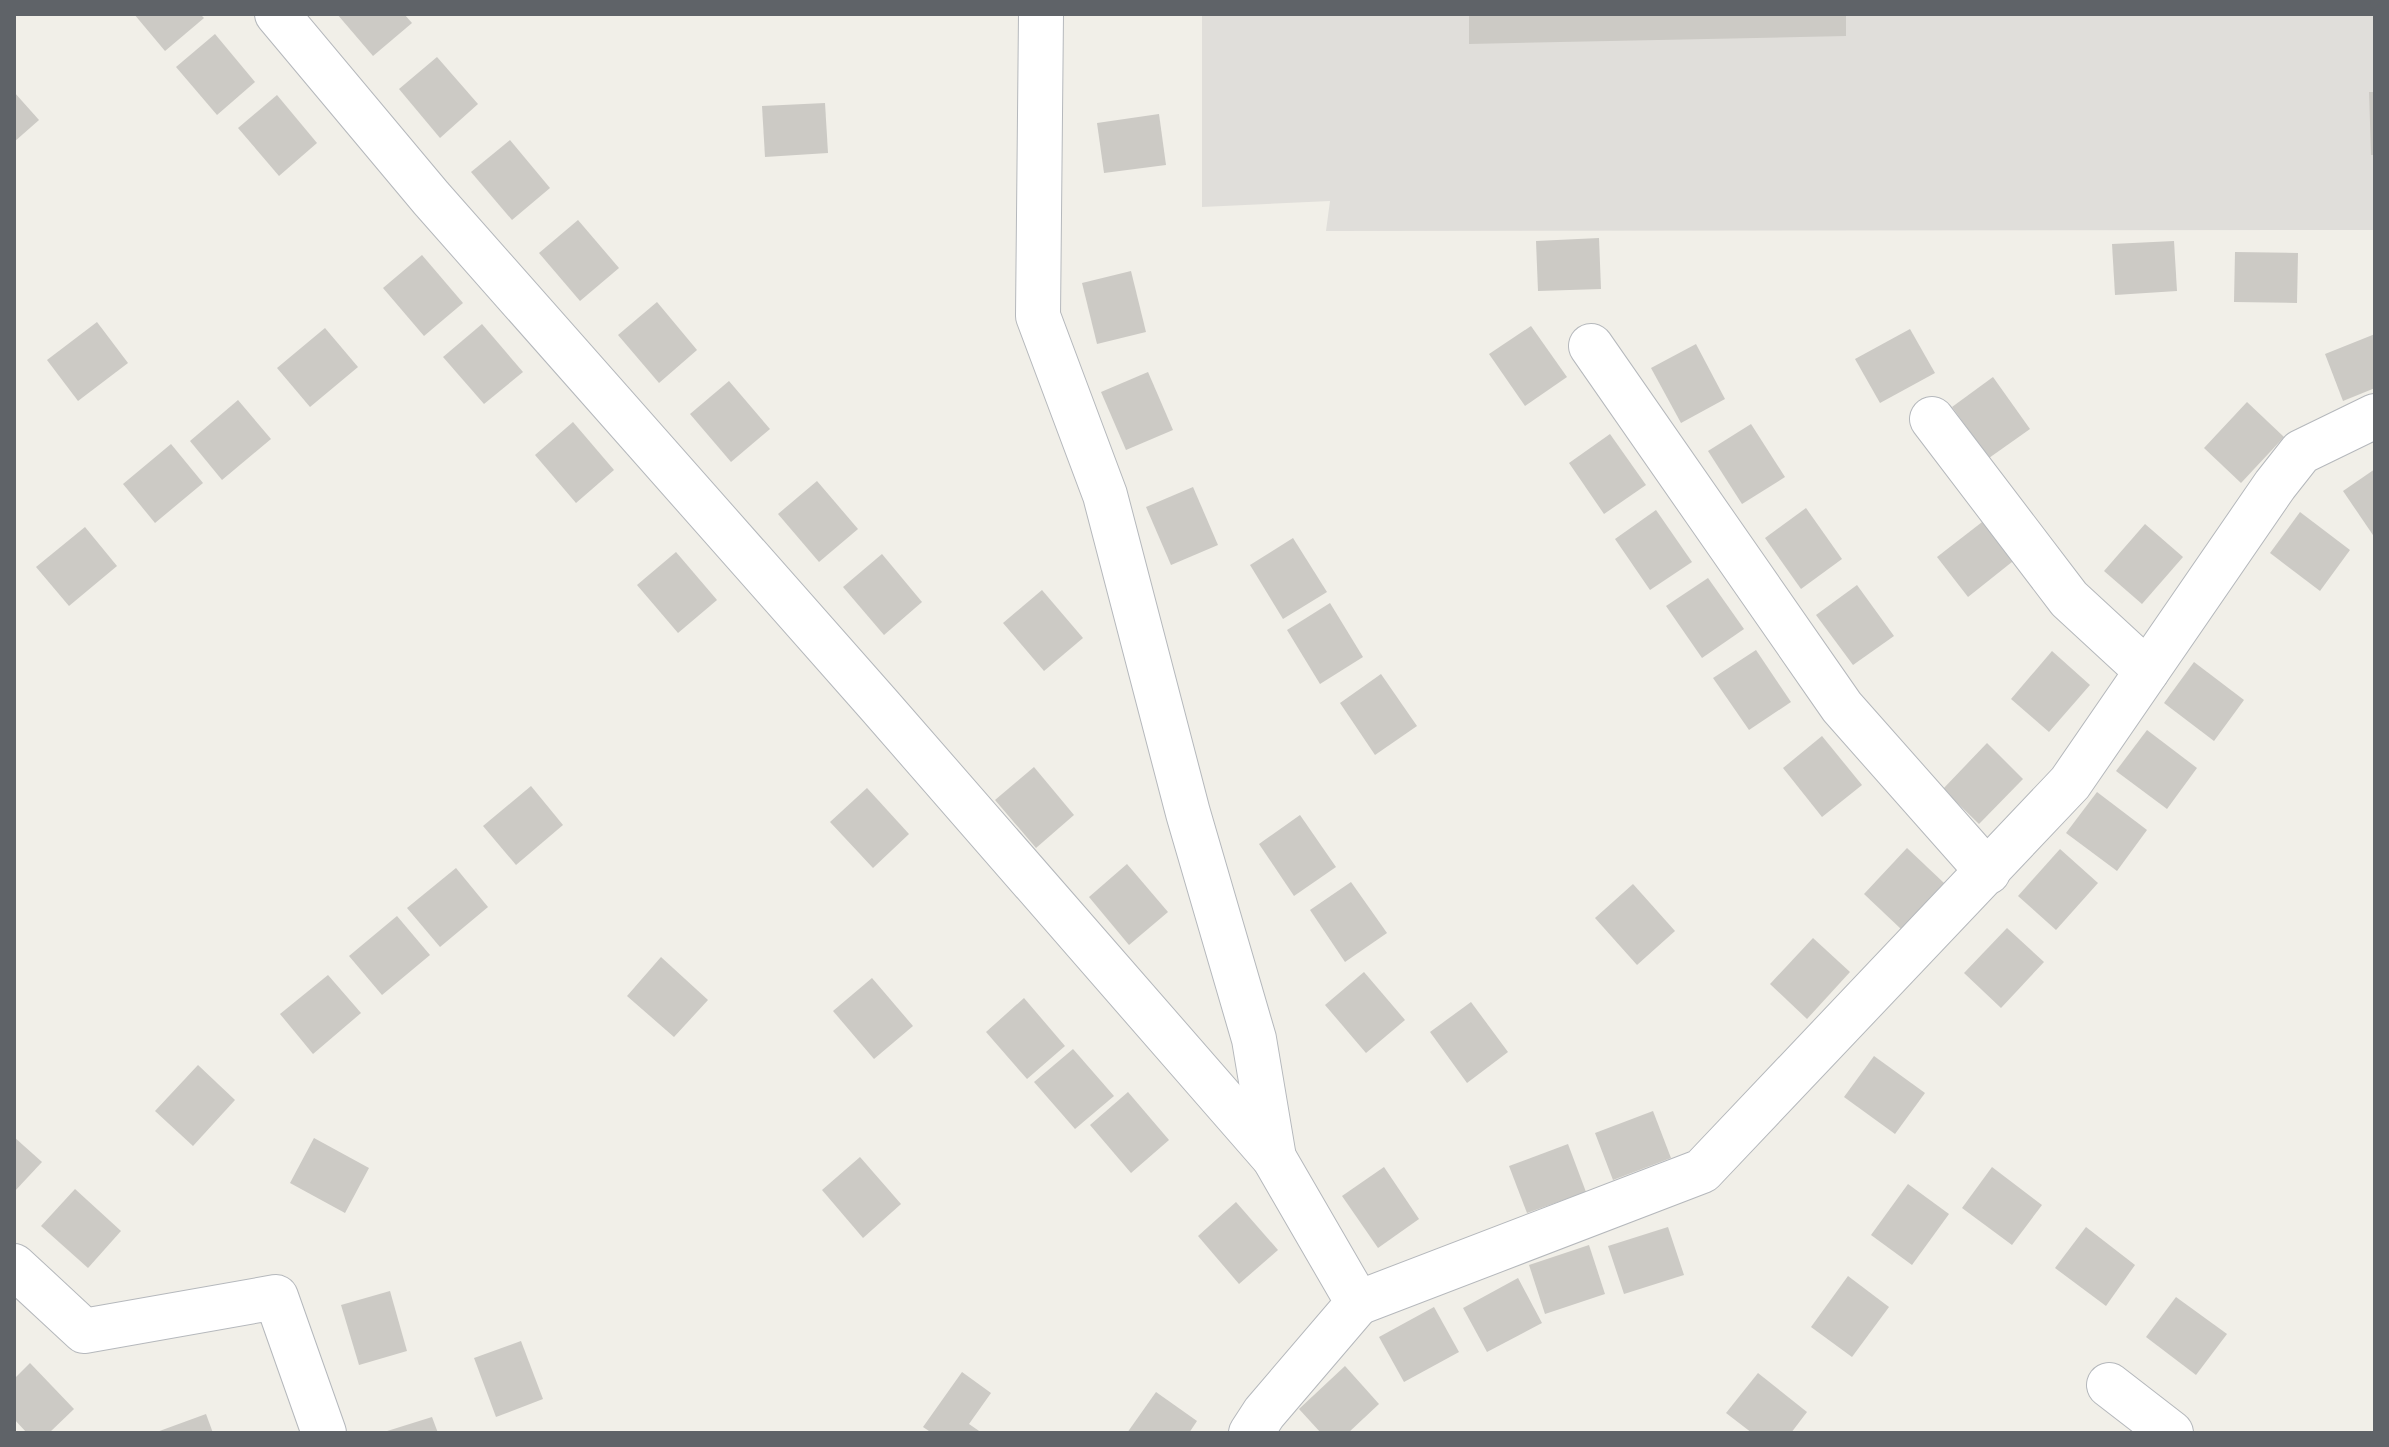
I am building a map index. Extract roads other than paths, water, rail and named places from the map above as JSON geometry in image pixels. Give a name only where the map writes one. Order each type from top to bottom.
[{"type":"street","points":[[277,14],[431,198],[1274,1158],[1358,1303]]},
{"type":"street","points":[[1041,14],[1038,316],[1105,495],[1188,813],[1254,1039],[1274,1158]]},
{"type":"street","points":[[1591,346],[1842,707],[1988,872]]},
{"type":"street","points":[[1251,1433],[1264,1413],[1358,1303],[1702,1171],[2070,783],[2275,485],[2301,452],[2375,416]]},
{"type":"street","points":[[1932,419],[2069,599],[2147,671]]},
{"type":"street","points":[[14,1266],[84,1331],[276,1297],[324,1433]]},
{"type":"street","points":[[2109,1385],[2171,1433]]}]
